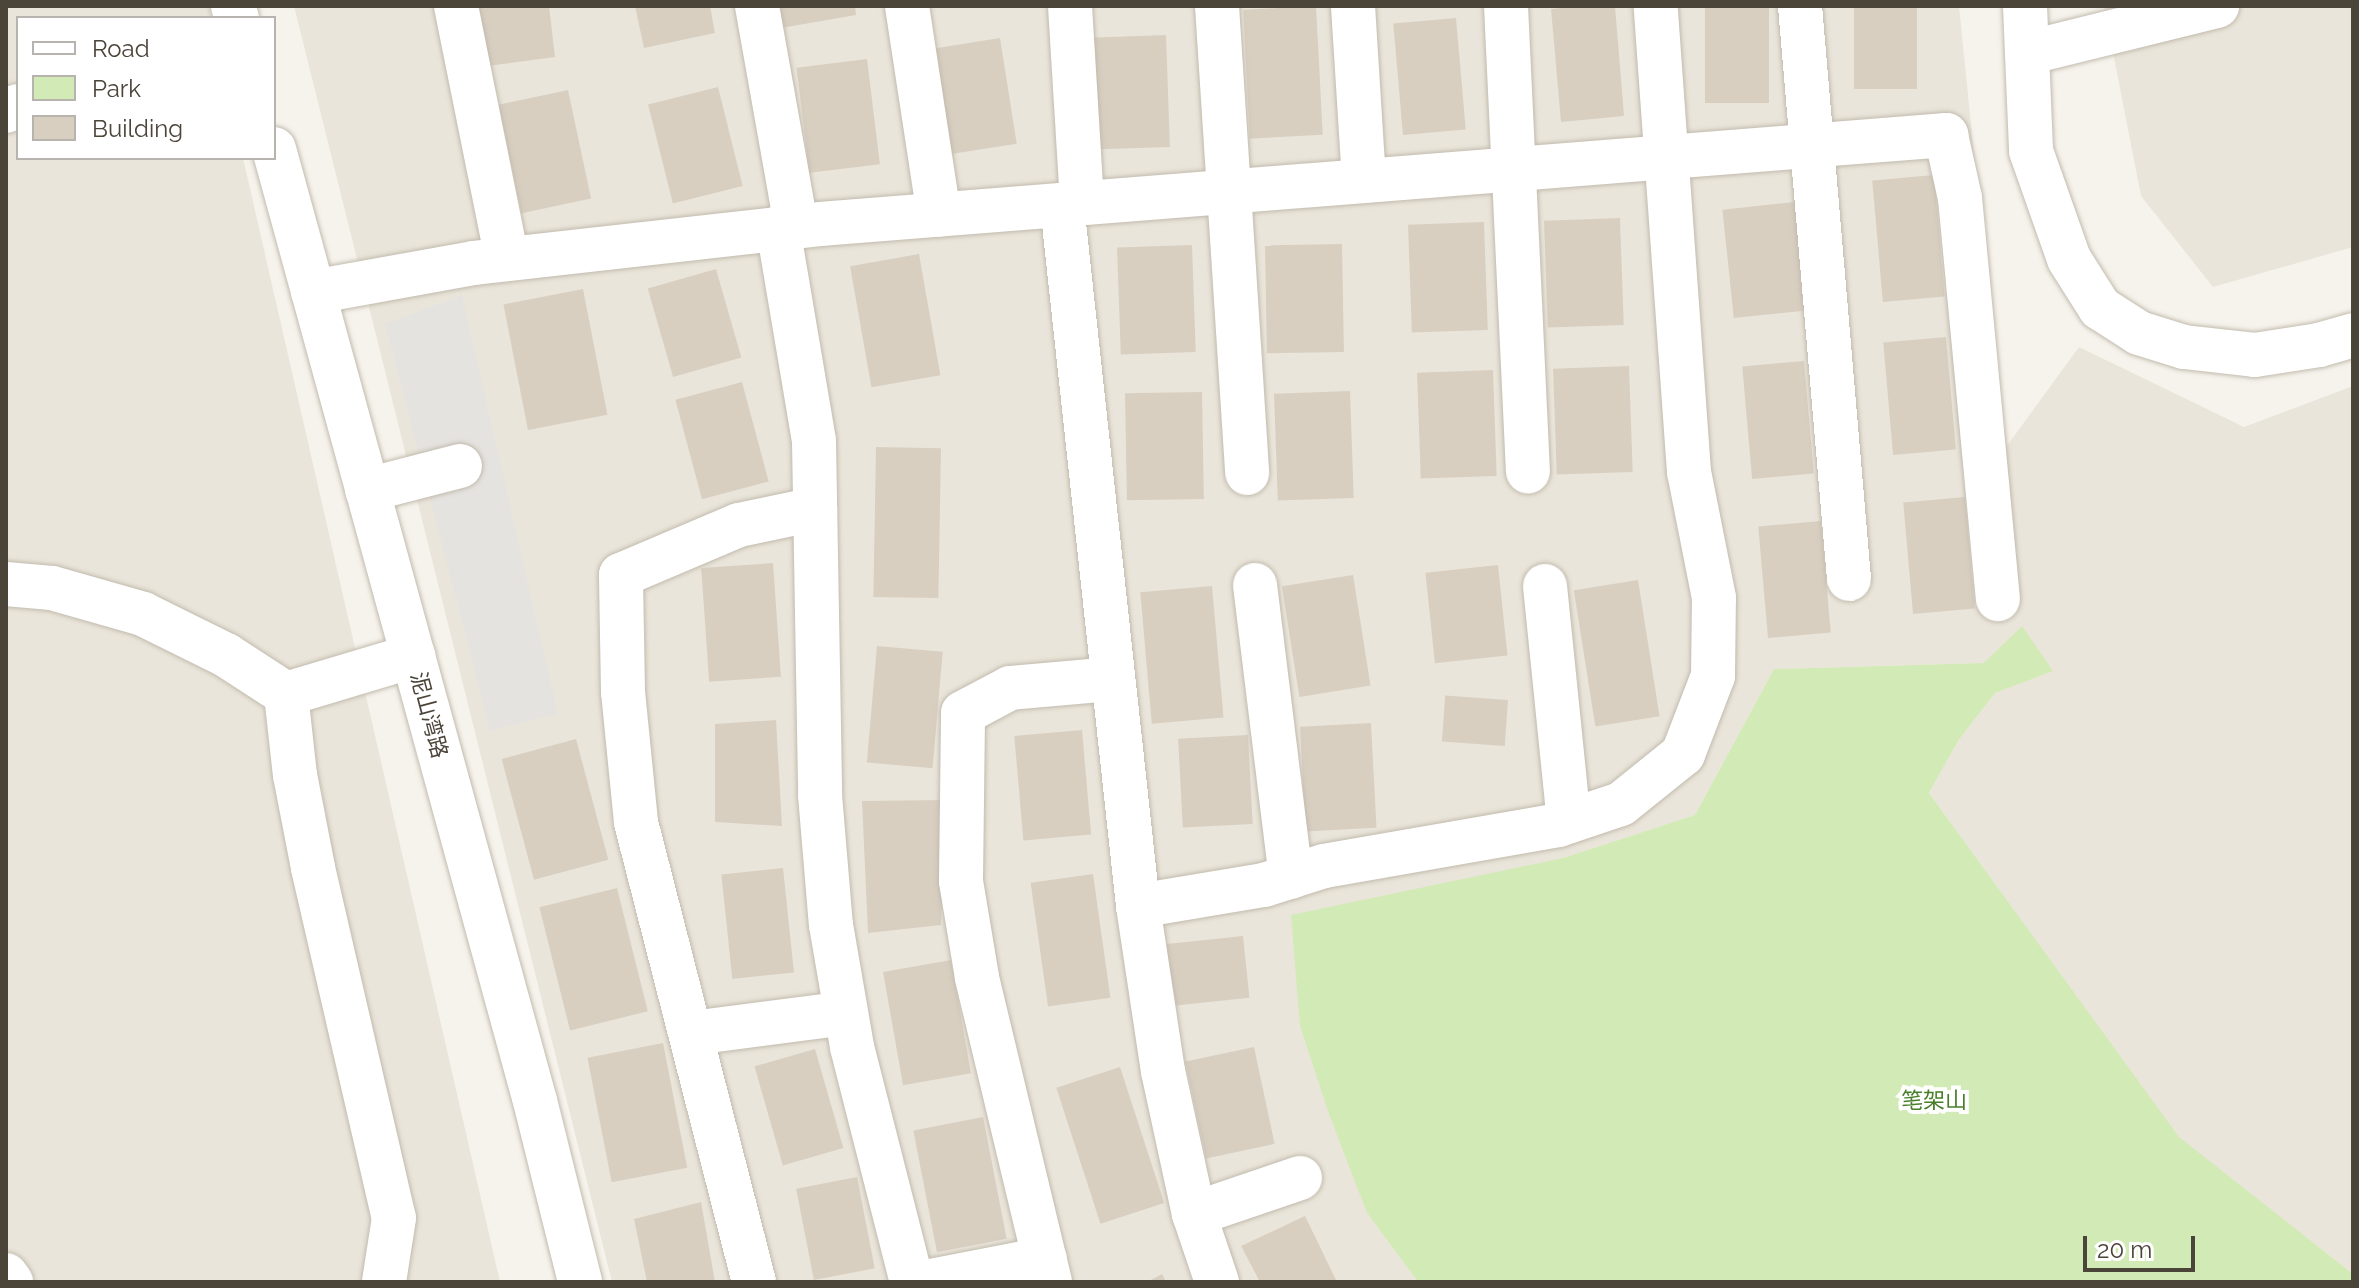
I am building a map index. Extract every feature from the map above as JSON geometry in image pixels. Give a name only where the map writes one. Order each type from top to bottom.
[{"type":"street","points":[[456,6],[507,259]]},
{"type":"street","points":[[757,6],[814,441],[820,795],[831,925],[846,1013],[912,1282]]},
{"type":"street","points":[[907,6],[939,215]]},
{"type":"street","points":[[1070,6],[1072,204],[1112,679],[1138,906],[1163,1071],[1194,1214],[1217,1282]]},
{"type":"street","points":[[1217,6],[1247,473]]},
{"type":"street","points":[[1353,6],[1364,181]]},
{"type":"street","points":[[1506,6],[1528,471]]},
{"type":"street","points":[[1138,906],[1291,877],[1324,866],[1569,821],[1621,804],[1683,754],[1713,676],[1714,598],[1689,472],[1656,6]]},
{"type":"street","points":[[1800,6],[1849,579]]},
{"type":"street","points":[[2025,6],[2031,151],[2069,259],[2100,308],[2139,333],[2198,349],[2255,355],[2319,345],[2353,335]]},
{"type":"street","points":[[2027,53],[2217,6]]},
{"type":"street","points":[[313,292],[507,259],[787,227],[1946,135],[1960,198],[1998,599]]},
{"type":"street","name":"泥山湾路","points":[[276,156],[535,1101],[580,1282]]},
{"type":"street","points":[[367,490],[460,466]]},
{"type":"street","points":[[754,1282],[636,822],[623,692],[621,575],[739,525],[815,509]]},
{"type":"street","points":[[6,584],[52,588],[143,614],[226,655],[286,694],[413,656]]},
{"type":"street","points":[[1255,585],[1291,877]]},
{"type":"street","points":[[1545,586],[1569,821]]},
{"type":"street","points":[[925,1282],[1047,1270],[977,977],[961,881],[963,713],[1010,688],[1112,679]]},
{"type":"street","points":[[286,694],[295,775],[313,868],[394,1218],[384,1282]]},
{"type":"street","points":[[692,1033],[846,1013]]},
{"type":"street","points":[[1194,1214],[1300,1178]]},
{"type":"street","points":[[6,1275],[11,1282]]},
{"type":"shaded area","points":[[6,6],[209,6],[211,16],[16,16],[16,160],[243,160],[500,1282],[6,1282]]},
{"type":"shaded area","points":[[294,6],[1959,6],[2004,450],[2079,347],[2244,427],[2353,386],[2353,1274],[2179,1138],[1929,793],[1958,741],[1995,693],[2052,671],[1984,663],[1774,669],[1695,815],[1563,858],[1300,1026],[1367,1213],[1418,1282],[612,1282]]},
{"type":"shaded area","points":[[2104,6],[2353,6],[2353,247],[2213,287],[2141,196]]},
{"type":"shaded area","points":[[462,295],[558,714],[490,731],[385,324]]},
{"type":"green space","name":"笔架山","points":[[2022,626],[2053,671],[1995,693],[1958,741],[1929,793],[2179,1137],[2353,1274],[2353,1282],[1418,1282],[1367,1213],[1329,1114],[1300,1026],[1291,915],[1563,858],[1695,815],[1774,669],[1984,663]]},
{"type":"building","points":[[479,6],[549,6],[555,57],[488,66]]},
{"type":"building","points":[[635,6],[710,6],[715,33],[644,48]]},
{"type":"building","points":[[777,6],[855,6],[856,15],[781,28]]},
{"type":"building","points":[[1316,6],[1323,135],[1250,139],[1243,10]]},
{"type":"building","points":[[1615,6],[1624,116],[1561,122],[1551,9]]},
{"type":"building","points":[[1705,6],[1769,6],[1769,103],[1705,103]]},
{"type":"building","points":[[1854,6],[1917,6],[1917,89],[1854,89]]},
{"type":"building","points":[[1456,18],[1466,130],[1403,135],[1393,23]]},
{"type":"building","points":[[1166,35],[1170,147],[1093,150],[1089,38]]},
{"type":"building","points":[[1000,38],[1017,144],[945,155],[928,49]]},
{"type":"building","points":[[867,59],[880,164],[809,173],[797,68]]},
{"type":"building","points":[[718,87],[743,186],[673,203],[648,104]]},
{"type":"building","points":[[568,90],[591,199],[522,213],[499,105]]},
{"type":"building","points":[[1934,175],[1945,297],[1883,302],[1872,180]]},
{"type":"building","points":[[1795,202],[1806,310],[1734,318],[1722,210]]},
{"type":"building","points":[[1620,218],[1624,325],[1548,328],[1544,221]]},
{"type":"building","points":[[1484,222],[1488,330],[1412,333],[1408,225]]},
{"type":"building","points":[[1342,244],[1344,352],[1267,353],[1265,245]]},
{"type":"building","points":[[1192,245],[1196,352],[1121,355],[1117,248]]},
{"type":"building","points":[[919,254],[940,375],[871,387],[850,266]]},
{"type":"building","points":[[716,269],[741,357],[673,377],[648,289]]},
{"type":"building","points":[[583,289],[607,415],[528,430],[503,304]]},
{"type":"building","points":[[1946,337],[1956,450],[1893,455],[1883,342]]},
{"type":"building","points":[[1804,361],[1814,474],[1752,479],[1742,366]]},
{"type":"building","points":[[1629,366],[1633,472],[1557,475],[1553,369]]},
{"type":"building","points":[[1493,370],[1497,476],[1421,479],[1417,373]]},
{"type":"building","points":[[742,382],[769,481],[702,499],[675,400]]},
{"type":"building","points":[[1350,391],[1354,498],[1278,501],[1274,394]]},
{"type":"building","points":[[1202,392],[1204,499],[1127,500],[1125,393]]},
{"type":"building","points":[[876,447],[941,448],[938,598],[873,597]]},
{"type":"building","points":[[1965,497],[1975,609],[1913,614],[1903,502]]},
{"type":"building","points":[[1821,521],[1831,633],[1768,638],[1758,526]]},
{"type":"building","points":[[773,563],[781,677],[709,682],[701,568]]},
{"type":"building","points":[[1498,565],[1508,656],[1435,663],[1425,573]]},
{"type":"building","points":[[1353,575],[1371,686],[1299,697],[1282,586]]},
{"type":"building","points":[[1638,580],[1660,716],[1595,726],[1574,590]]},
{"type":"building","points":[[1212,586],[1224,717],[1152,724],[1140,592]]},
{"type":"building","points":[[877,646],[943,652],[933,768],[867,763]]},
{"type":"building","points":[[1445,696],[1508,700],[1505,746],[1442,741]]},
{"type":"building","points":[[776,720],[782,826],[715,822],[715,724]]},
{"type":"building","points":[[1371,723],[1376,828],[1306,832],[1300,727]]},
{"type":"building","points":[[1082,730],[1091,835],[1023,841],[1014,736]]},
{"type":"building","points":[[1248,735],[1253,824],[1183,828],[1178,739]]},
{"type":"building","points":[[576,739],[608,860],[534,880],[502,759]]},
{"type":"building","points":[[945,800],[941,925],[868,933],[862,801]]},
{"type":"building","points":[[783,868],[794,972],[732,979],[721,874]]},
{"type":"building","points":[[1093,874],[1110,998],[1048,1007],[1031,883]]},
{"type":"building","points":[[617,888],[648,1011],[570,1031],[539,907]]},
{"type":"building","points":[[1243,936],[1249,998],[1169,1006],[1162,944]]},
{"type":"building","points":[[951,960],[971,1073],[903,1085],[883,972]]},
{"type":"building","points":[[663,1043],[687,1168],[612,1182],[587,1058]]},
{"type":"building","points":[[1254,1047],[1275,1144],[1206,1158],[1186,1062]]},
{"type":"building","points":[[815,1049],[843,1148],[783,1165],[754,1066]]},
{"type":"building","points":[[1120,1067],[1164,1203],[1100,1224],[1056,1088]]},
{"type":"building","points":[[983,1117],[1007,1239],[937,1252],[913,1131]]},
{"type":"building","points":[[857,1177],[875,1268],[814,1280],[796,1189]]},
{"type":"building","points":[[701,1202],[715,1282],[647,1282],[634,1219]]},
{"type":"building","points":[[1305,1216],[1337,1282],[1260,1282],[1241,1246]]},
{"type":"building","points":[[1162,1274],[1166,1282],[1147,1282]]}]
